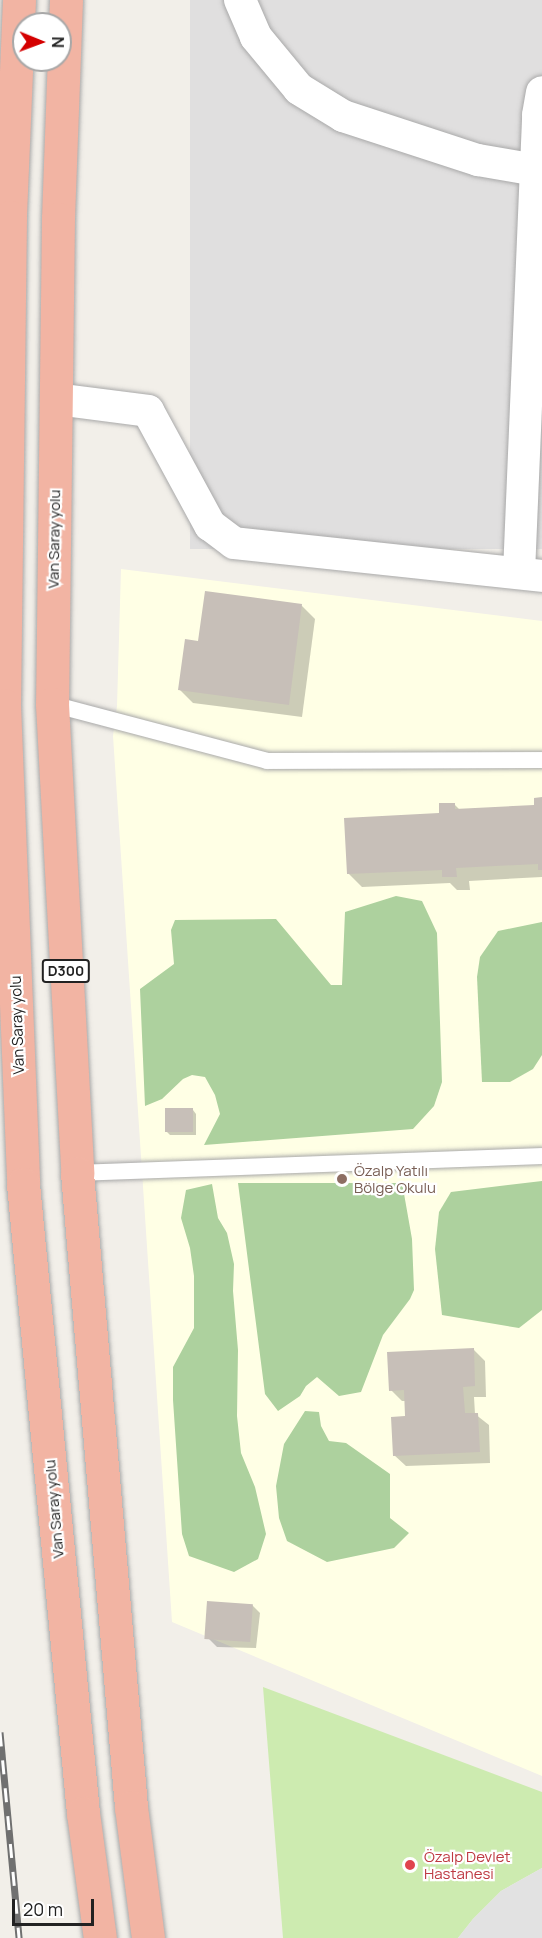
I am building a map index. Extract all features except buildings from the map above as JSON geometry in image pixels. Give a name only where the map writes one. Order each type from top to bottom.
[{"type":"highway","name":"Van Saray yolu","points":[[19,0],[10,218],[4,705],[23,1184],[83,1813],[100,1938]]},
{"type":"highway","name":"Van Saray yolu","points":[[66,0],[58,219],[52,704],[77,1173],[131,1808],[148,1938]]},
{"type":"street","points":[[240,0],[256,37],[299,89],[343,116],[478,160],[536,170]]},
{"type":"street","points":[[56,399],[148,411],[210,525],[234,543],[530,575],[537,260],[536,170],[542,92]]},
{"type":"lane","points":[[52,704],[267,761],[542,760]]},
{"type":"lane","points":[[77,1173],[542,1156]]},
{"type":"shaded area","points":[[190,0],[542,0],[542,549],[190,549]]},
{"type":"shaded area","name":"Özalp Yatılı Bölge Okulu","points":[[121,569],[542,621],[542,1776],[172,1622],[113,736],[117,706]]},
{"type":"shaded area","points":[[542,1868],[542,1938],[458,1938],[501,1891]]},
{"type":"green space","points":[[396,896],[422,901],[437,933],[442,1082],[434,1106],[413,1129],[204,1145],[220,1114],[215,1095],[205,1077],[192,1075],[183,1079],[162,1099],[145,1106],[140,989],[174,964],[171,930],[175,920],[276,919],[331,985],[342,985],[345,912]]},
{"type":"green space","points":[[542,922],[542,1055],[533,1069],[510,1082],[482,1082],[477,977],[480,957],[498,931]]},
{"type":"green space","points":[[542,1181],[542,1310],[519,1328],[442,1315],[435,1249],[439,1212],[451,1192]]},
{"type":"green space","points":[[238,1183],[400,1183],[403,1188],[412,1239],[414,1290],[410,1299],[383,1335],[361,1392],[339,1396],[317,1377],[306,1386],[300,1396],[278,1411],[265,1394]]},
{"type":"green space","points":[[212,1184],[218,1218],[227,1233],[234,1264],[233,1291],[238,1350],[237,1416],[241,1453],[255,1487],[266,1534],[258,1559],[234,1572],[189,1556],[182,1534],[173,1400],[173,1367],[194,1328],[194,1276],[190,1248],[181,1218],[186,1190]]},
{"type":"green space","points":[[305,1411],[319,1412],[321,1426],[329,1441],[346,1443],[390,1474],[390,1518],[409,1533],[394,1548],[327,1562],[287,1541],[279,1518],[276,1486],[284,1444]]},
{"type":"green space","name":"Özalp Devlet Hastanesi","points":[[263,1687],[542,1792],[542,1868],[501,1891],[458,1938],[283,1938]]},
{"type":"railway","points":[[0,1732],[19,1938]]},
{"type":"place","name":"Özalp Yatılı Bölge Okulu","points":[[342,1179]]},
{"type":"place","name":"Özalp Devlet Hastanesi","points":[[410,1865]]}]
